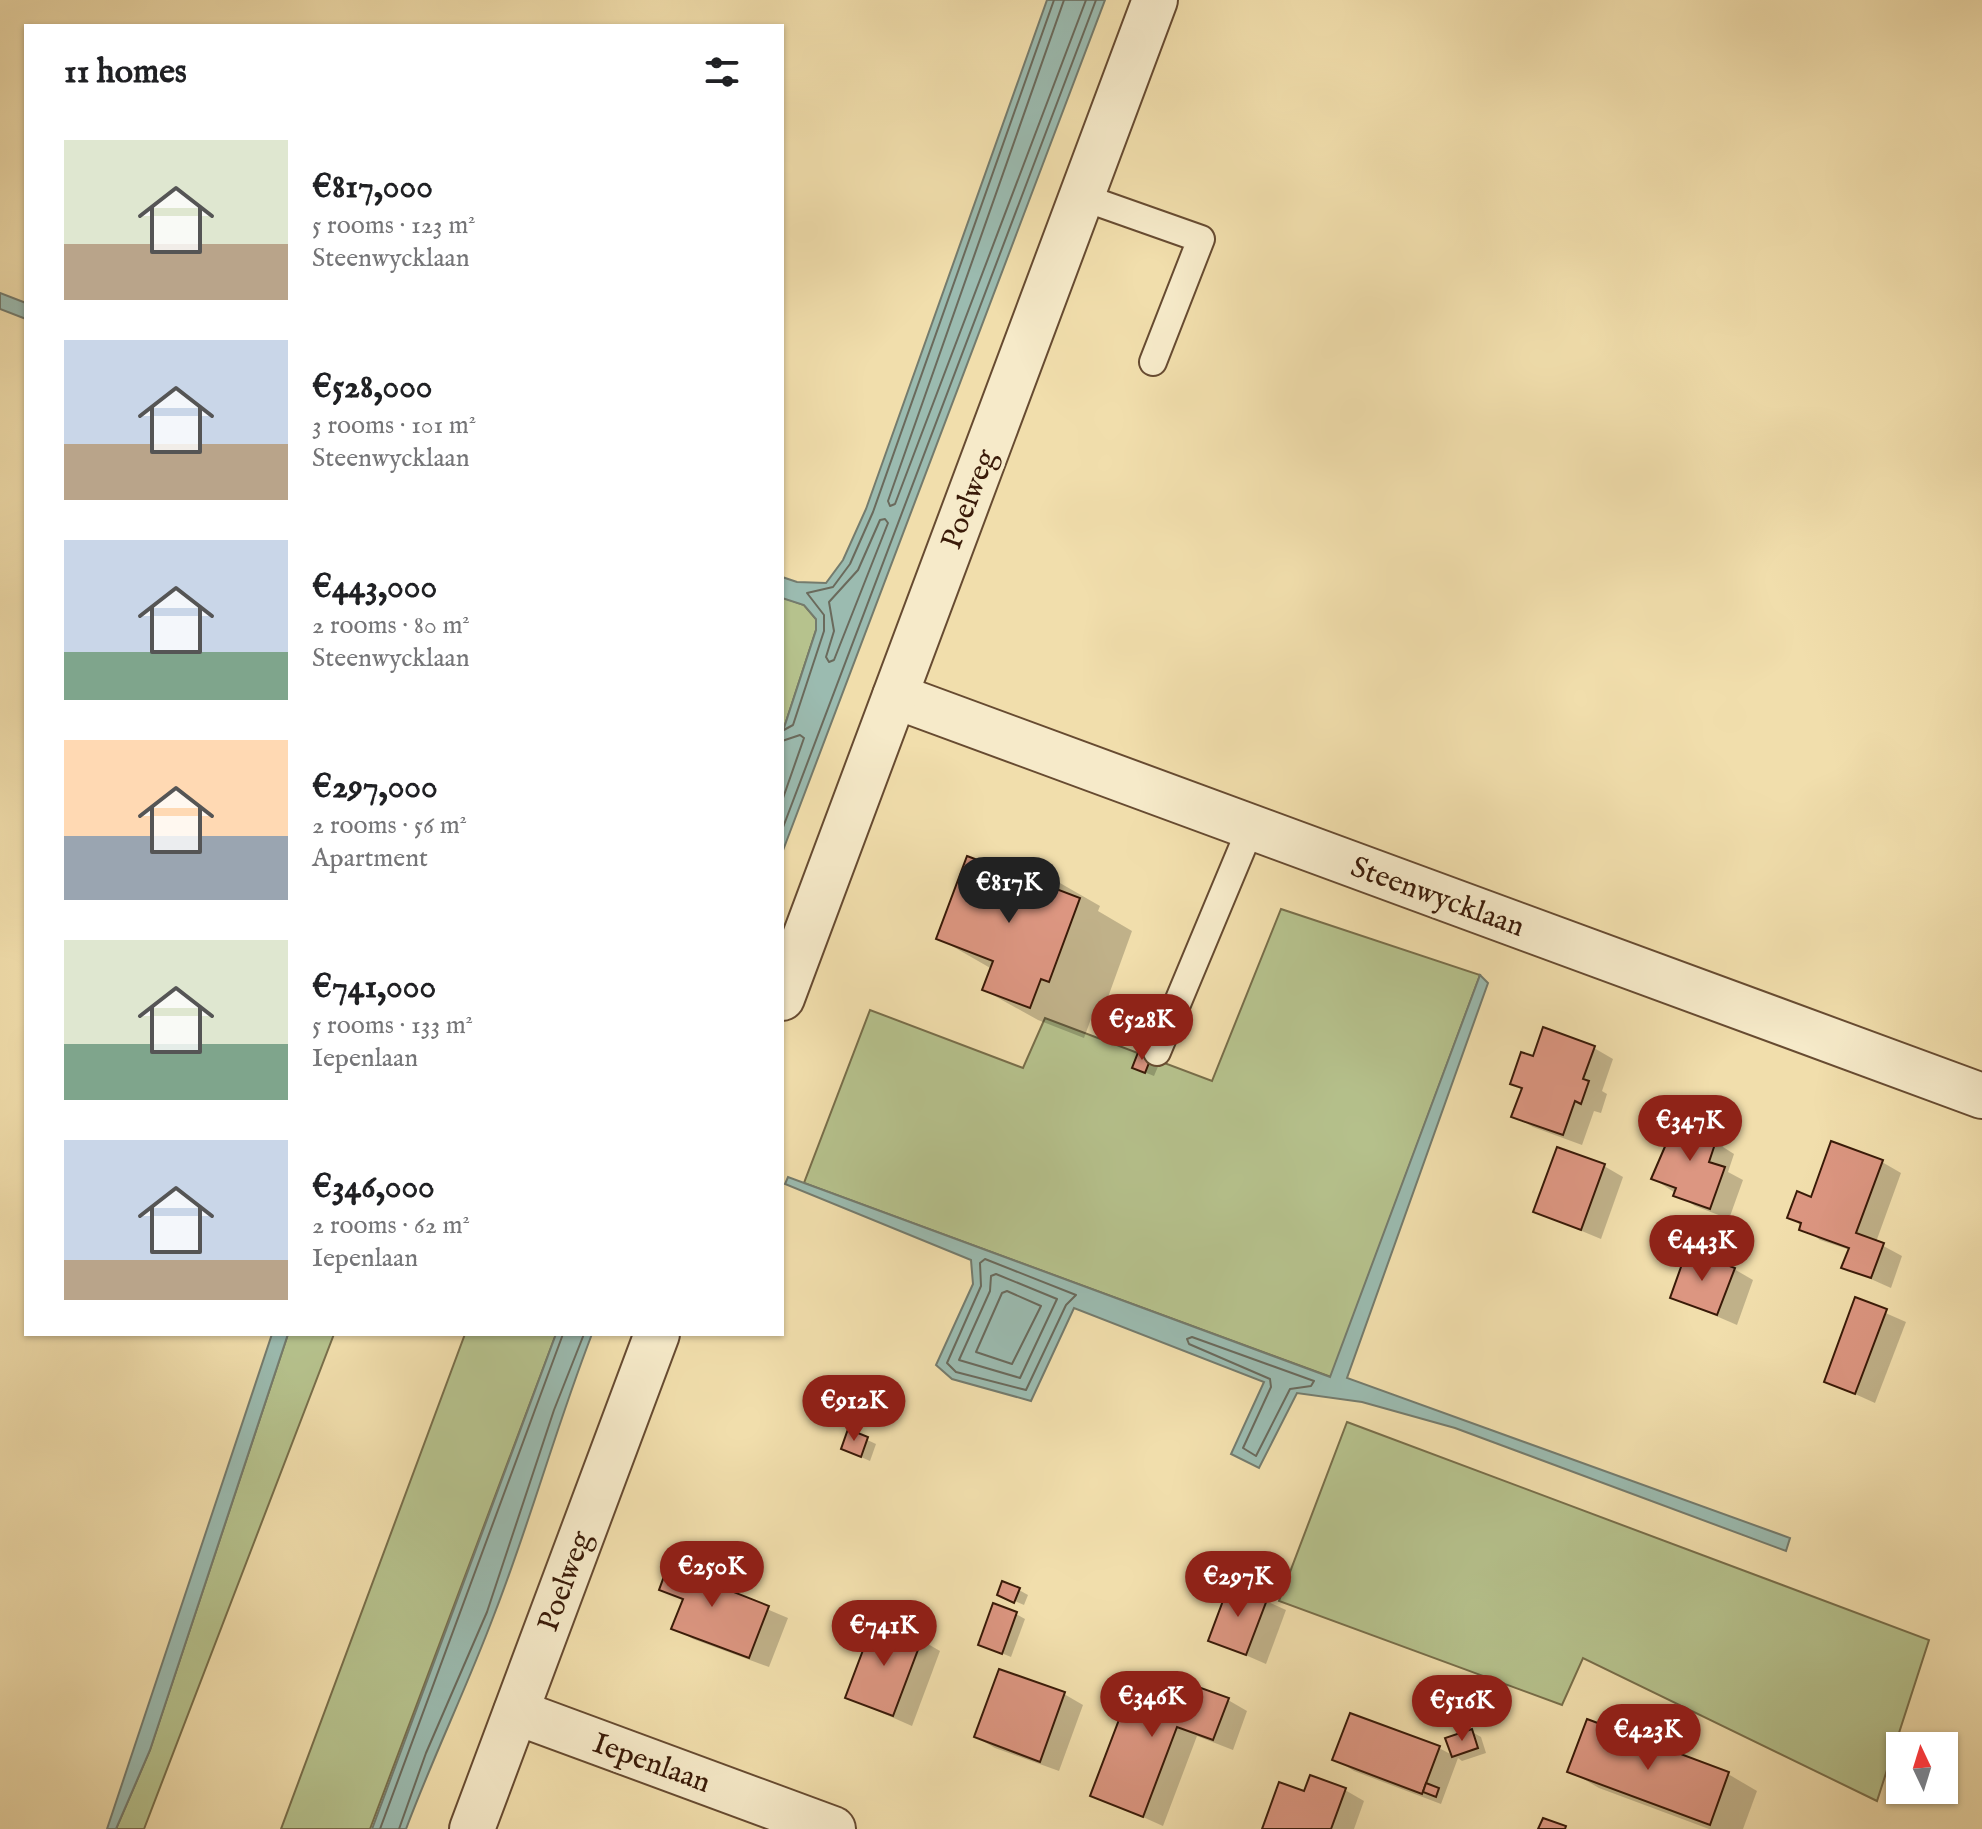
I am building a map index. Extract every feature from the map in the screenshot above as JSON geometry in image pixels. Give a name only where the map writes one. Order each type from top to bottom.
[{"type":"street","name":"Poelweg","points":[[784,993],[1155,0]]},
{"type":"street","name":"Steenwycklaan","points":[[895,696],[1982,1096]]},
{"type":"street","name":"Poelweg","points":[[472,1829],[656,1336]]},
{"type":"street","name":"Iepenlaan","points":[[516,1712],[833,1829]]},
{"type":"lane","points":[[1082,197],[1201,239],[1153,362]]},
{"type":"lane","points":[[1157,1052],[1251,827]]},
{"type":"green space","points":[[784,598],[804,605],[816,619],[816,630],[784,728]]},
{"type":"green space","points":[[1281,909],[1480,975],[1331,1377],[804,1183],[870,1010],[1023,1068],[1045,1018],[1212,1081]]},
{"type":"green space","points":[[287,1336],[333,1336],[144,1829],[116,1829],[150,1750]]},
{"type":"green space","points":[[464,1336],[555,1336],[370,1829],[281,1829]]},
{"type":"green space","points":[[1347,1422],[1929,1640],[1899,1732],[1886,1732],[1886,1773],[1877,1801],[1583,1658],[1562,1705],[1279,1601]]},
{"type":"water","points":[[1047,0],[1105,0],[784,848],[784,728],[816,630],[816,619],[804,605],[784,599],[784,578],[797,582],[826,583],[843,560],[866,509]]},
{"type":"water","points":[[0,293],[24,302],[24,318],[0,309]]},
{"type":"water","points":[[1480,975],[1488,983],[1347,1378],[1790,1538],[1786,1551],[1455,1428],[1362,1402],[1297,1393],[1259,1468],[1231,1454],[1264,1382],[1074,1308],[1031,1401],[952,1379],[936,1365],[973,1284],[971,1260],[785,1184],[788,1177],[1330,1377]]},
{"type":"water","points":[[271,1336],[287,1336],[150,1750],[116,1829],[107,1829]]},
{"type":"water","points":[[555,1336],[591,1336],[484,1642],[406,1829],[372,1829]]},
{"type":"building","points":[[967,856],[1004,870],[1009,859],[1047,873],[1043,884],[1080,898],[1049,982],[1041,979],[1030,1008],[982,990],[993,961],[936,939]]},
{"type":"building","points":[[1543,1027],[1595,1046],[1583,1079],[1589,1081],[1581,1104],[1575,1101],[1563,1135],[1511,1117],[1522,1088],[1510,1084],[1521,1052],[1533,1056]]},
{"type":"building","points":[[1139,1050],[1152,1055],[1145,1073],[1132,1068]]},
{"type":"building","points":[[1679,1114],[1708,1124],[1704,1137],[1716,1141],[1709,1162],[1725,1167],[1710,1209],[1673,1196],[1676,1188],[1651,1179]]},
{"type":"building","points":[[1831,1141],[1883,1160],[1856,1233],[1884,1243],[1871,1278],[1841,1268],[1849,1248],[1799,1230],[1801,1223],[1787,1218],[1797,1191],[1811,1197]]},
{"type":"building","points":[[1557,1147],[1605,1164],[1581,1230],[1533,1212]]},
{"type":"building","points":[[1687,1250],[1735,1268],[1717,1315],[1670,1298]]},
{"type":"building","points":[[1855,1297],[1887,1309],[1855,1394],[1824,1382]]},
{"type":"building","points":[[848,1429],[868,1437],[861,1457],[841,1449]]},
{"type":"building","points":[[674,1549],[699,1558],[693,1576],[769,1606],[749,1658],[671,1629],[683,1599],[659,1590]]},
{"type":"building","points":[[1002,1581],[1020,1588],[1014,1603],[997,1595]]},
{"type":"building","points":[[1230,1582],[1268,1597],[1246,1655],[1208,1641]]},
{"type":"building","points":[[993,1603],[1017,1612],[1002,1654],[978,1645]]},
{"type":"building","points":[[874,1621],[922,1639],[893,1716],[845,1698]]},
{"type":"building","points":[[999,1669],[1065,1692],[1040,1762],[974,1737]]},
{"type":"building","points":[[1136,1675],[1188,1692],[1190,1684],[1229,1698],[1213,1740],[1177,1727],[1143,1817],[1090,1796]]},
{"type":"building","points":[[1350,1713],[1440,1746],[1422,1794],[1332,1760]]},
{"type":"building","points":[[1587,1719],[1729,1772],[1710,1825],[1567,1772]]},
{"type":"building","points":[[1472,1729],[1478,1748],[1452,1757],[1445,1738]]},
{"type":"building","points":[[1310,1775],[1346,1788],[1331,1829],[1262,1829],[1279,1782],[1304,1791]]},
{"type":"building","points":[[1426,1783],[1439,1788],[1436,1797],[1423,1792]]},
{"type":"building","points":[[1543,1818],[1566,1826],[1565,1829],[1538,1829]]}]
